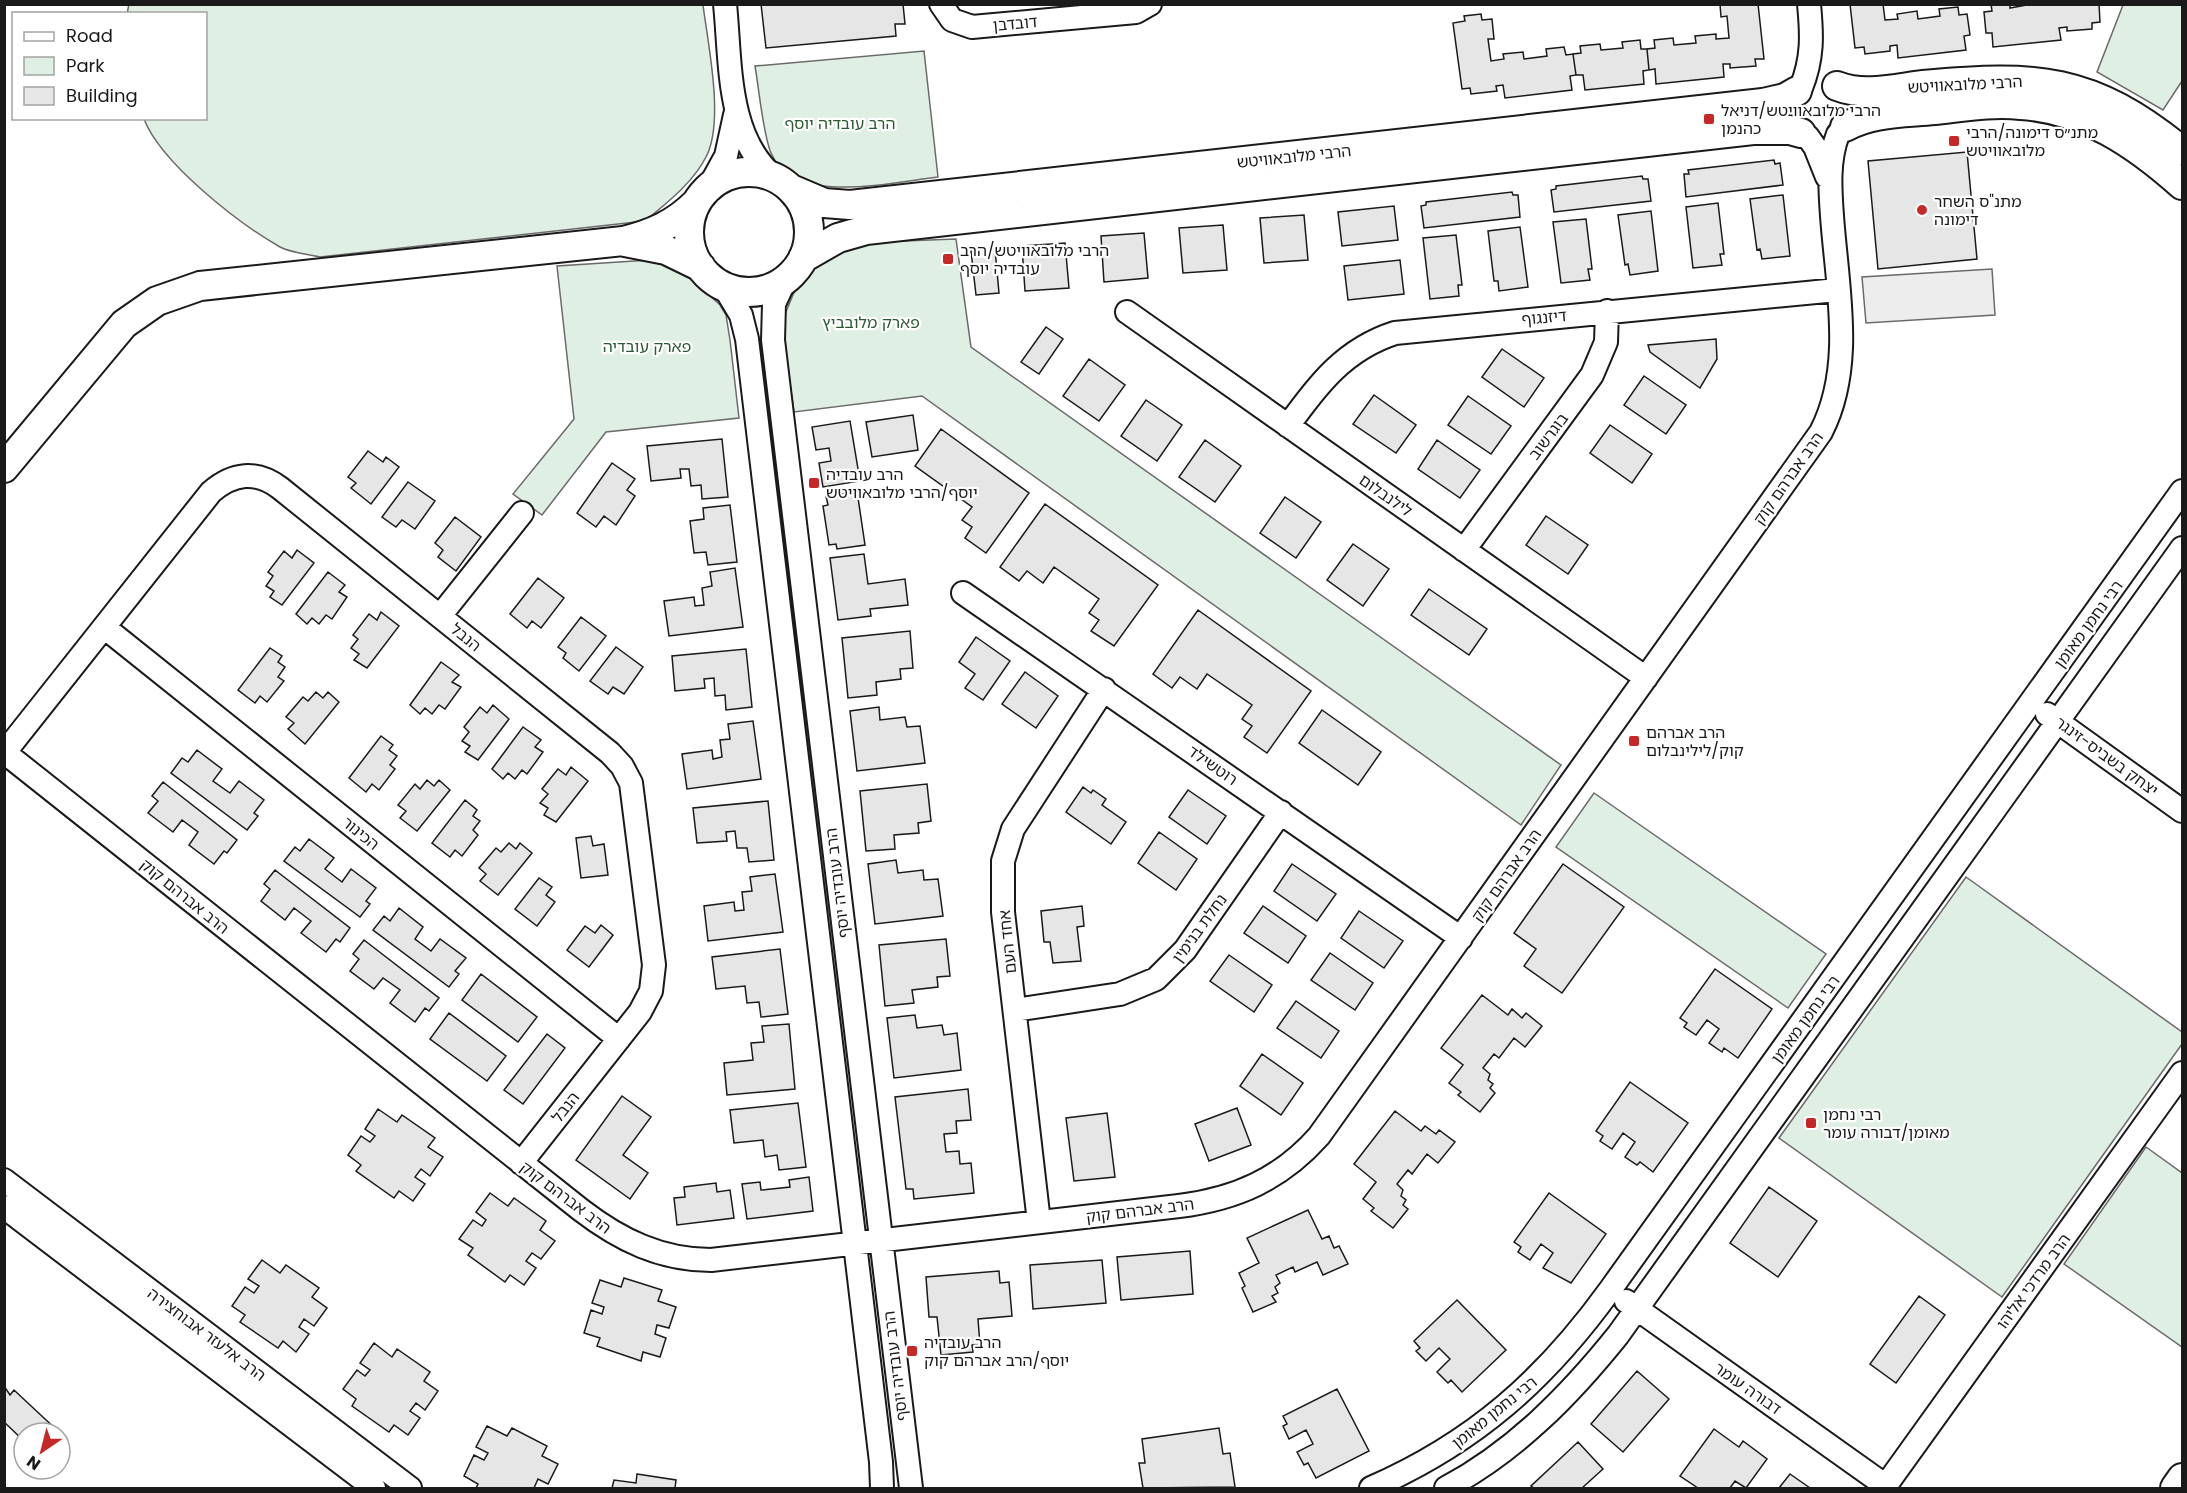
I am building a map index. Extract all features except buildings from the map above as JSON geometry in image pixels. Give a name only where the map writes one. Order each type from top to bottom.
[{"type":"main road","name":"הרבי מלובאוויטש","points":[[1835,85],[1861,91],[1988,79],[2054,83],[2112,103],[2138,118],[2182,151]]},
{"type":"main road","points":[[1817,81],[1835,85],[1847,96],[1850,107],[1842,131],[1821,140],[1804,135],[1791,115],[1792,99],[1799,89],[1817,81]]},
{"type":"main road","name":"הרבי מלובאוויטש","points":[[783,183],[817,201],[850,205],[1758,104],[1780,100],[1799,89]]},
{"type":"main road","name":"הרבי מלובאוויטש","points":[[1842,131],[1873,116],[1989,105],[2020,104],[2049,108],[2100,126],[2125,140],[2182,185]]},
{"type":"main road","name":"הרבי מלובאוויטש","points":[[803,258],[838,238],[866,230],[1741,132],[1781,129],[1804,135]]},
{"type":"main road","points":[[4,468],[117,330],[148,306],[200,286],[623,241],[663,228],[677,220],[723,177],[738,172],[759,172],[783,183],[801,201],[809,224],[809,240],[803,258],[785,280],[771,287],[753,291],[723,285],[701,267],[666,250],[623,241]]},
{"type":"main road","points":[[701,267],[689,239],[691,217],[702,195]]},
{"type":"main road","points":[[2175,1488],[2182,1478]]},
{"type":"street","points":[[725,4],[737,107],[747,144],[755,158],[783,183]]},
{"type":"street","name":"דובדבן","points":[[946,12],[966,26],[978,27],[1136,12],[1150,4]]},
{"type":"street","points":[[1799,89],[1812,57],[1813,38],[1809,4]]},
{"type":"street","points":[[1813,38],[1835,85]]},
{"type":"street","points":[[702,195],[726,156],[737,107]]},
{"type":"street","name":"הרב אברהם קוק","points":[[5,752],[521,1163],[608,1230],[636,1245],[665,1255],[711,1260],[1214,1201],[1246,1190],[1277,1174],[1319,1136],[1813,444],[1835,400],[1840,368],[1830,190],[1832,156],[1842,131]]},
{"type":"street","name":"הרב אברהם קוק","points":[[1804,135],[1821,158],[1830,190]]},
{"type":"street","name":"הרב עובדיה יוסף","points":[[785,280],[774,304],[772,334],[911,1488]]},
{"type":"street","name":"הרב עובדיה יוסף","points":[[723,285],[738,310],[747,333],[882,1488]]},
{"type":"street","name":"דיזנגוף","points":[[1288,426],[1336,365],[1377,338],[1415,329],[1837,290]]},
{"type":"street","name":"בוגרשוב","points":[[1464,550],[1593,375],[1606,342],[1607,311]]},
{"type":"street","name":"לילנבלום","points":[[1127,312],[1646,678]]},
{"type":"street","name":"הנבל","points":[[5,752],[210,492],[231,478],[247,475],[272,482],[610,753],[628,777],[634,796],[654,975],[647,1001],[521,1163]]},
{"type":"street","name":"רבי נחמן מאומן","points":[[1371,1488],[1442,1453],[1510,1403],[1567,1346],[1611,1290],[2182,491]]},
{"type":"street","points":[[440,616],[522,513]]},
{"type":"street","name":"רבי נחמן מאומן","points":[[1446,1488],[1497,1456],[1563,1399],[1592,1367],[1637,1309],[2182,548]]},
{"type":"street","name":"רוטשילד","points":[[963,593],[1461,938]]},
{"type":"street","name":"הכינור","points":[[104,627],[619,1039]]},
{"type":"street","name":"אחד העם","points":[[1038,1222],[1002,897],[1006,850],[1018,819],[1104,689]]},
{"type":"street","name":"יצחק בשביס-זינגר","points":[[2031,702],[2182,811]]},
{"type":"street","name":"נחלת בנימין","points":[[1014,1010],[1120,994],[1139,988],[1163,974],[1185,950],[1281,812]]},
{"type":"street","name":"הרב מרדכי אליהו","points":[[1885,1487],[2182,1073]]},
{"type":"street","name":"הרב אלעזר אבוחצירה","points":[[4,1180],[410,1488]]},
{"type":"street","name":"הרב אלעזר אבוחצירה","points":[[4,1207],[374,1488]]},
{"type":"street","name":"דבורה עומר","points":[[1611,1290],[1885,1487]]},
{"type":"green space","points":[[129,4],[703,5],[715,102],[712,140],[702,165],[695,174],[680,191],[645,221],[320,257],[294,252],[280,247],[243,223],[183,173],[153,136],[145,120],[207,120],[207,12],[127,12]]},
{"type":"green space","points":[[2123,5],[2182,5],[2182,81],[2163,110],[2097,72]]},
{"type":"green space","name":"הרב עובדיה יוסף","points":[[924,51],[938,177],[871,186],[822,186],[800,180],[783,170],[768,145],[755,66]]},
{"type":"green space","name":"פארק מלובביץ","points":[[956,239],[971,347],[1561,765],[1521,825],[922,396],[794,412],[783,334],[785,314],[795,290],[815,263],[851,243]]},
{"type":"green space","name":"פארק עובדיה","points":[[650,260],[677,264],[720,305],[726,315],[739,418],[606,432],[542,515],[513,494],[574,419],[557,266]]},
{"type":"green space","points":[[1594,793],[1826,954],[1788,1008],[1556,847]]},
{"type":"green space","points":[[1966,877],[2182,1032],[2182,1044],[2002,1297],[1779,1138]]},
{"type":"green space","points":[[2146,1147],[2182,1173],[2182,1347],[2064,1264]]},
{"type":"shaded area","points":[[1992,269],[1995,315],[1866,323],[1862,277]]},
{"type":"place","name":"הרבי מלובאוויטש/דניאל כהנמן","points":[[1709,119]]},
{"type":"place","name":"מתנ״ס דימונה/הרבי מלובאוויטש","points":[[1954,141]]},
{"type":"place","name":"מתנ\"ס השחר דימונה","points":[[1922,210]]},
{"type":"place","name":"הרבי מלובאוויטש/הרב עובדיה יוסף","points":[[948,259]]},
{"type":"place","name":"הרב עובדיה יוסף/הרבי מלובאוויטש","points":[[814,483]]},
{"type":"place","name":"הרב אברהם קוק/לילינבלום","points":[[1634,741]]},
{"type":"place","name":"רבי נחמן מאומן/דבורה עומר","points":[[1811,1123]]},
{"type":"place","name":"הרב עובדיה יוסף/הרב אברהם קוק","points":[[912,1351]]}]
